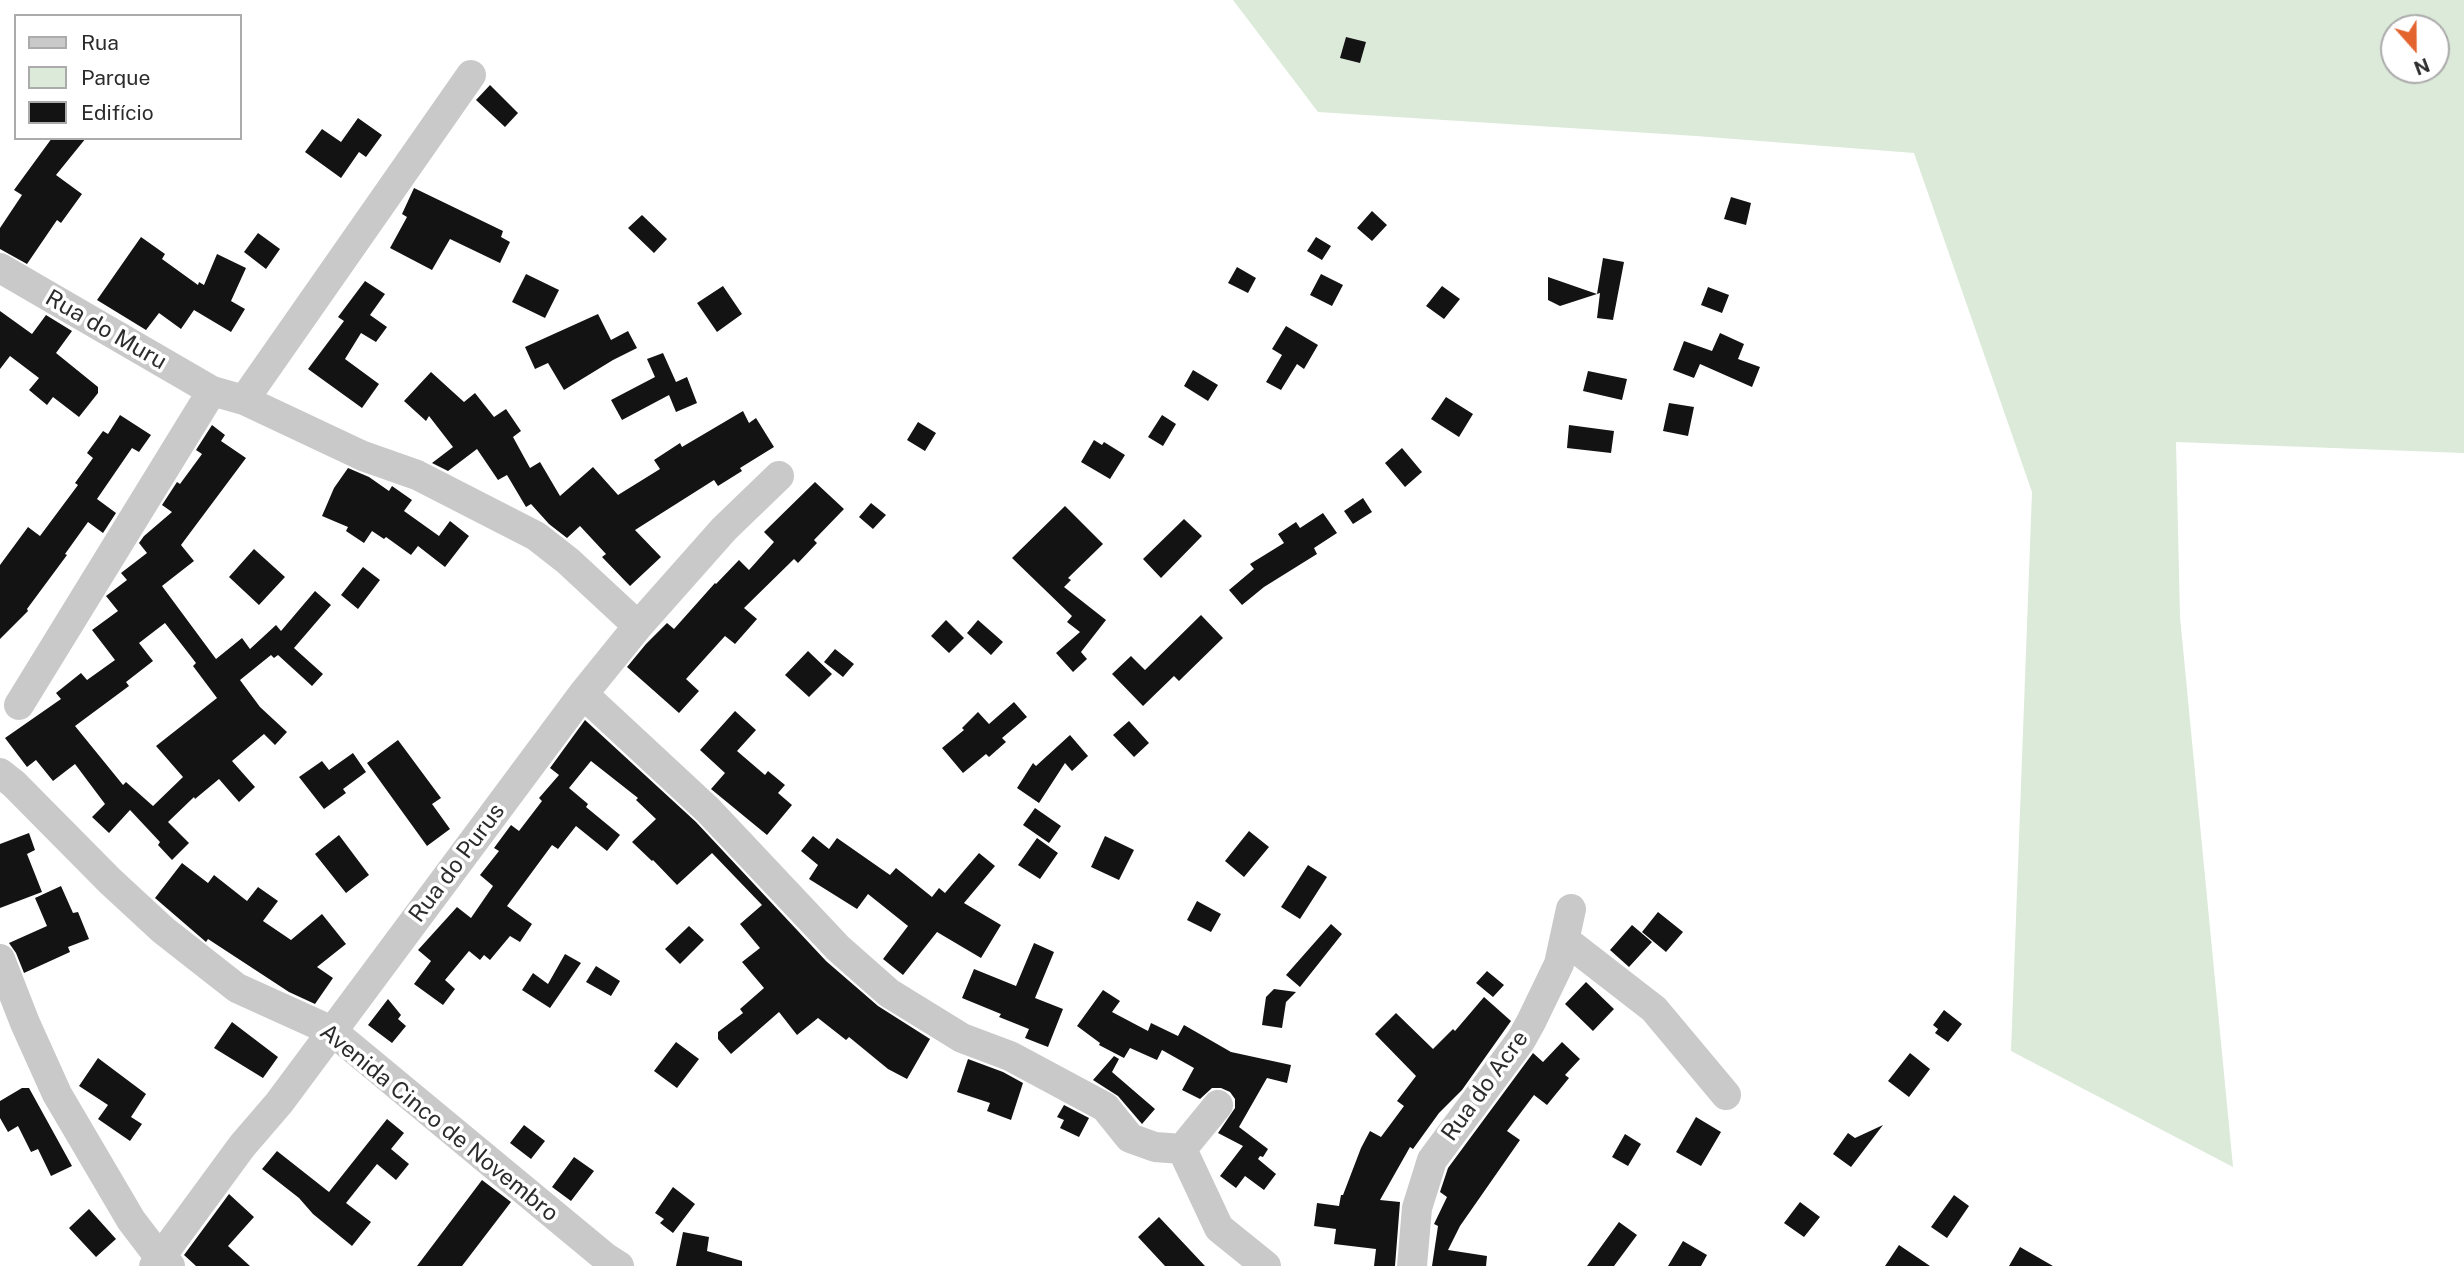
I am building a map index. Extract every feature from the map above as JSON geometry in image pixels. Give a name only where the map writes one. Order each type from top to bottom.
[{"type":"street","points":[[244,400],[471,75]]},
{"type":"street","name":"Rua do Muru","points":[[0,268],[212,391],[244,400],[363,456],[417,475],[536,536],[568,561],[638,626]]},
{"type":"street","points":[[19,705],[212,391]]},
{"type":"street","name":"Rua do Purus","points":[[161,1263],[242,1146],[279,1103],[583,694],[638,626],[724,529],[779,476]]},
{"type":"street","points":[[583,694],[708,810],[838,948],[889,993],[962,1038],[1010,1056],[1105,1107],[1130,1138],[1155,1147],[1182,1149]]},
{"type":"street","name":"Avenida Cinco de Novembro","points":[[0,773],[110,881],[180,943],[237,988],[332,1031],[619,1266]]},
{"type":"street","name":"Rua do Acre","points":[[1412,1266],[1417,1208],[1432,1160],[1521,1040],[1552,982],[1572,909]]},
{"type":"street","points":[[1565,940],[1654,1009],[1726,1095]]},
{"type":"street","points":[[0,959],[24,1023],[57,1094],[131,1220],[161,1263]]},
{"type":"street","points":[[1182,1149],[1218,1105]]},
{"type":"street","points":[[1182,1149],[1219,1228],[1266,1266]]},
{"type":"green space","points":[[1233,0],[2464,0],[2464,453],[2176,442],[2180,617],[2233,1167],[2011,1051],[2032,492],[1914,153],[1318,112]]},
{"type":"building","points":[[1346,37],[1366,42],[1360,63],[1340,58]]},
{"type":"building","points":[[490,85],[518,113],[505,127],[476,100]]},
{"type":"building","points":[[358,118],[382,135],[366,157],[359,152],[341,178],[305,152],[322,129],[341,142]]},
{"type":"building","points":[[51,140],[84,140],[56,175],[82,194],[61,223],[57,220],[27,264],[0,249],[0,228],[22,195],[14,190]]},
{"type":"building","points":[[414,188],[503,231],[501,237],[510,242],[500,263],[450,239],[432,270],[390,248],[407,217],[402,214]]},
{"type":"building","points":[[1731,197],[1751,203],[1746,225],[1724,219]]},
{"type":"building","points":[[1372,211],[1387,225],[1372,241],[1357,228]]},
{"type":"building","points":[[642,215],[667,239],[654,253],[628,228]]},
{"type":"building","points":[[258,233],[280,249],[266,269],[244,252]]},
{"type":"building","points":[[141,237],[165,254],[162,259],[198,285],[199,282],[204,285],[217,254],[246,268],[231,301],[245,309],[231,332],[194,310],[181,329],[159,313],[146,330],[97,300]]},
{"type":"building","points":[[1316,237],[1331,246],[1322,260],[1307,251]]},
{"type":"building","points":[[1603,258],[1624,262],[1613,320],[1597,318],[1600,293],[1597,294]]},
{"type":"building","points":[[1237,267],[1256,278],[1248,293],[1228,283]]},
{"type":"building","points":[[526,274],[559,290],[545,318],[512,302]]},
{"type":"building","points":[[1321,274],[1343,285],[1332,306],[1310,295]]},
{"type":"building","points":[[1548,277],[1597,294],[1560,306],[1548,300]]},
{"type":"building","points":[[365,281],[385,294],[370,315],[387,327],[376,342],[361,333],[345,359],[379,384],[362,408],[308,369],[344,321],[338,317]]},
{"type":"building","points":[[723,286],[742,314],[717,332],[697,303]]},
{"type":"building","points":[[1442,286],[1460,299],[1444,319],[1426,306]]},
{"type":"building","points":[[1708,287],[1729,295],[1722,313],[1701,305]]},
{"type":"building","points":[[0,311],[32,334],[46,315],[72,331],[56,353],[98,387],[98,393],[79,417],[53,397],[47,405],[29,390],[39,378],[10,356],[0,369]]},
{"type":"building","points":[[598,314],[611,340],[628,331],[637,348],[564,390],[548,363],[535,369],[525,347]]},
{"type":"building","points":[[1286,326],[1318,345],[1304,369],[1297,364],[1281,390],[1266,382],[1282,355],[1272,349]]},
{"type":"building","points":[[1720,333],[1744,344],[1738,359],[1760,367],[1752,387],[1700,364],[1694,378],[1673,370],[1684,341],[1712,351]]},
{"type":"building","points":[[663,353],[676,382],[687,377],[697,403],[676,412],[669,395],[622,420],[611,400],[655,377],[647,359]]},
{"type":"building","points":[[1193,370],[1218,385],[1208,401],[1184,386]]},
{"type":"building","points":[[1588,371],[1627,379],[1622,400],[1583,391]]},
{"type":"building","points":[[431,372],[464,402],[475,393],[494,417],[506,409],[521,431],[513,437],[530,468],[540,462],[560,496],[593,467],[618,495],[660,469],[654,460],[680,443],[682,447],[743,411],[749,423],[756,418],[774,447],[740,468],[742,471],[718,486],[714,480],[635,530],[661,557],[630,586],[602,557],[606,554],[580,526],[567,538],[549,524],[531,504],[526,507],[507,475],[498,480],[477,449],[448,471],[432,463],[453,447],[429,416],[426,421],[404,401]]},
{"type":"building","points":[[1446,397],[1473,414],[1459,437],[1431,419]]},
{"type":"building","points":[[1669,403],[1694,407],[1688,436],[1663,431]]},
{"type":"building","points":[[120,415],[151,435],[139,452],[132,448],[97,499],[116,513],[103,533],[88,522],[28,611],[0,639],[0,565],[28,527],[40,536],[78,485],[75,483],[93,458],[87,453],[103,431],[108,434]]},
{"type":"building","points":[[1162,415],[1176,424],[1163,446],[1148,437]]},
{"type":"building","points":[[918,422],[936,433],[925,451],[907,440]]},
{"type":"building","points":[[212,425],[225,435],[221,441],[246,458],[181,545],[194,561],[162,586],[216,659],[242,638],[250,649],[276,625],[281,631],[315,591],[331,605],[294,648],[323,674],[312,686],[278,655],[274,658],[271,655],[240,680],[260,707],[287,732],[275,745],[264,734],[232,761],[255,787],[239,802],[219,779],[195,799],[194,797],[168,822],[189,843],[172,860],[158,845],[160,842],[130,810],[109,833],[92,817],[105,804],[75,764],[53,781],[36,760],[27,767],[5,738],[61,699],[56,693],[81,673],[87,680],[115,660],[92,630],[118,611],[106,596],[127,580],[121,573],[147,553],[139,543],[172,512],[162,505],[177,482],[180,484],[202,454],[196,450]],"holes":[[[165,623],[196,663],[193,666],[217,698],[156,746],[183,777],[153,806],[126,782],[123,785],[75,726],[129,686],[126,682],[153,661],[139,643]]]},
{"type":"building","points":[[1569,425],[1614,431],[1611,453],[1567,448]]},
{"type":"building","points":[[1094,440],[1102,445],[1104,442],[1125,455],[1110,479],[1081,462]]},
{"type":"building","points":[[1402,448],[1422,472],[1405,487],[1385,463]]},
{"type":"building","points":[[348,468],[369,477],[389,491],[392,486],[412,500],[404,511],[439,536],[450,521],[469,536],[445,567],[418,546],[411,555],[386,537],[384,539],[372,531],[364,543],[346,531],[348,527],[322,516],[334,488]]},
{"type":"building","points":[[815,482],[844,509],[814,540],[817,543],[798,563],[794,559],[744,608],[757,619],[735,644],[725,636],[686,679],[699,691],[679,713],[627,667],[667,623],[674,629],[739,560],[749,570],[774,542],[764,532]]},
{"type":"building","points":[[1363,498],[1372,512],[1353,524],[1344,511]]},
{"type":"building","points":[[871,503],[886,515],[873,529],[859,517]]},
{"type":"building","points":[[1065,506],[1103,544],[1068,578],[1071,580],[1064,587],[1106,620],[1081,652],[1087,659],[1073,672],[1056,653],[1080,632],[1067,622],[1072,616],[1012,558]]},
{"type":"building","points":[[1323,513],[1337,533],[1314,548],[1317,554],[1264,587],[1242,605],[1229,590],[1254,569],[1250,564],[1284,543],[1278,534],[1296,522],[1300,528]]},
{"type":"building","points":[[1184,519],[1202,536],[1161,578],[1143,559]]},
{"type":"building","points":[[254,549],[285,577],[259,605],[229,577]]},
{"type":"building","points":[[363,567],[380,580],[358,609],[341,595]]},
{"type":"building","points":[[1201,615],[1223,638],[1179,681],[1174,676],[1143,706],[1112,674],[1131,656],[1145,670]]},
{"type":"building","points":[[946,620],[964,638],[949,653],[931,636]]},
{"type":"building","points":[[978,620],[1003,642],[991,655],[967,633]]},
{"type":"building","points":[[835,649],[854,664],[843,677],[824,662]]},
{"type":"building","points":[[808,651],[832,674],[809,697],[785,675]]},
{"type":"building","points":[[1014,702],[1027,717],[1002,738],[1006,742],[989,757],[986,754],[963,773],[942,748],[964,730],[962,728],[978,712],[989,724]]},
{"type":"building","points":[[735,711],[756,730],[737,751],[765,775],[768,771],[785,785],[778,793],[792,805],[767,835],[711,789],[725,773],[700,750]]},
{"type":"building","points":[[585,720],[696,822],[826,961],[878,1006],[930,1039],[907,1079],[888,1069],[849,1037],[846,1040],[818,1018],[797,1035],[779,1012],[731,1054],[718,1039],[718,1032],[743,1013],[740,1009],[764,988],[742,962],[760,948],[740,924],[762,905],[712,853],[677,885],[632,842],[656,819],[636,800],[638,798],[591,761],[569,788],[588,804],[586,807],[620,835],[607,851],[576,826],[558,849],[552,845],[507,906],[532,924],[520,942],[510,936],[490,960],[484,955],[480,960],[469,951],[445,980],[455,989],[443,1005],[414,984],[431,961],[418,950],[457,907],[471,918],[493,886],[480,875],[499,851],[494,848],[511,825],[519,831],[542,801],[539,798],[559,775],[550,768]]},
{"type":"building","points":[[1129,721],[1149,743],[1134,757],[1113,735]]},
{"type":"building","points":[[1070,735],[1088,756],[1072,771],[1065,763],[1039,803],[1017,788],[1033,763],[1036,766]]},
{"type":"building","points":[[398,740],[441,798],[432,804],[450,829],[427,846],[367,763]]},
{"type":"building","points":[[353,753],[366,772],[343,789],[346,793],[324,809],[299,777],[322,761],[329,770]]},
{"type":"building","points":[[1035,808],[1061,826],[1049,843],[1023,825]]},
{"type":"building","points":[[1249,831],[1269,847],[1244,877],[1225,861]]},
{"type":"building","points":[[29,833],[35,850],[27,854],[42,892],[0,908],[0,844]]},
{"type":"building","points":[[339,835],[369,875],[346,893],[315,854]]},
{"type":"building","points":[[813,836],[829,849],[837,838],[890,875],[896,868],[932,897],[939,888],[945,893],[979,853],[995,866],[964,903],[1001,925],[981,958],[937,932],[903,975],[883,959],[908,926],[868,894],[857,909],[809,879],[818,865],[801,851]]},
{"type":"building","points":[[1105,836],[1134,850],[1119,880],[1091,867]]},
{"type":"building","points":[[1037,838],[1058,853],[1040,879],[1018,865]]},
{"type":"building","points":[[182,863],[208,883],[214,875],[247,901],[258,887],[278,901],[263,921],[291,940],[322,914],[346,944],[317,967],[333,978],[315,1004],[289,992],[208,939],[206,942],[155,898]]},
{"type":"building","points":[[1308,865],[1327,877],[1300,919],[1281,907]]},
{"type":"building","points":[[61,886],[73,913],[78,912],[89,939],[68,947],[70,952],[24,973],[9,943],[47,926],[35,898]]},
{"type":"building","points":[[1197,901],[1221,914],[1211,932],[1187,920]]},
{"type":"building","points":[[1658,912],[1683,932],[1666,952],[1642,932]]},
{"type":"building","points":[[1331,924],[1342,934],[1300,987],[1286,975]]},
{"type":"building","points":[[1632,925],[1652,942],[1629,967],[1610,950]]},
{"type":"building","points":[[689,926],[704,940],[680,964],[665,949]]},
{"type":"building","points":[[1034,943],[1054,952],[1035,998],[1063,1009],[1048,1047],[1025,1038],[1029,1029],[962,998],[974,969],[1016,986]]},
{"type":"building","points":[[565,954],[581,963],[550,1008],[522,990],[533,973],[548,984]]},
{"type":"building","points":[[596,966],[620,981],[611,996],[586,982]]},
{"type":"building","points":[[1487,971],[1504,985],[1493,997],[1476,983]]},
{"type":"building","points":[[1586,982],[1614,1009],[1593,1031],[1565,1004]]},
{"type":"building","points":[[1274,989],[1296,992],[1286,1002],[1282,1028],[1262,1025],[1266,997]]},
{"type":"building","points":[[1103,990],[1120,1001],[1112,1012],[1148,1031],[1151,1023],[1178,1036],[1184,1025],[1231,1052],[1291,1065],[1287,1083],[1267,1078],[1239,1127],[1268,1149],[1263,1157],[1258,1159],[1276,1174],[1264,1190],[1245,1176],[1236,1188],[1220,1176],[1243,1146],[1218,1133],[1235,1108],[1235,1099],[1230,1092],[1212,1088],[1200,1099],[1182,1090],[1194,1068],[1162,1050],[1157,1060],[1130,1048],[1124,1058],[1099,1045],[1100,1043],[1077,1026]]},
{"type":"building","points":[[1484,997],[1511,1021],[1462,1090],[1439,1113],[1413,1149],[1410,1147],[1380,1200],[1400,1202],[1395,1266],[1374,1266],[1376,1249],[1334,1244],[1336,1229],[1314,1226],[1317,1203],[1339,1206],[1341,1195],[1370,1131],[1381,1137],[1404,1106],[1397,1101],[1416,1076],[1375,1034],[1396,1013],[1433,1049],[1453,1029],[1455,1031]]},
{"type":"building","points":[[388,999],[401,1015],[398,1019],[406,1026],[392,1043],[368,1025]]},
{"type":"building","points":[[1944,1010],[1962,1024],[1948,1042],[1935,1033],[1938,1029],[1933,1025]]},
{"type":"building","points":[[232,1022],[278,1057],[263,1078],[214,1048]]},
{"type":"building","points":[[676,1042],[699,1059],[677,1088],[654,1071]]},
{"type":"building","points":[[1562,1042],[1580,1059],[1565,1075],[1569,1078],[1547,1105],[1534,1095],[1507,1131],[1520,1140],[1460,1226],[1448,1250],[1487,1256],[1486,1266],[1432,1266],[1438,1226],[1434,1224],[1447,1197],[1440,1192],[1448,1168],[1533,1053],[1543,1062]]},
{"type":"building","points":[[1910,1053],[1930,1069],[1909,1097],[1888,1081]]},
{"type":"building","points":[[1114,1056],[1119,1059],[1112,1072],[1155,1109],[1142,1124],[1118,1096],[1093,1080]]},
{"type":"building","points":[[98,1058],[146,1094],[131,1117],[142,1124],[130,1141],[98,1119],[108,1105],[79,1086]]},
{"type":"building","points":[[968,1059],[1023,1083],[1011,1120],[987,1111],[990,1103],[957,1092]]},
{"type":"building","points":[[22,1088],[29,1088],[72,1166],[51,1176],[38,1149],[31,1152],[18,1126],[8,1132],[0,1118],[0,1101]]},
{"type":"building","points":[[1064,1105],[1089,1118],[1079,1137],[1060,1128],[1064,1120],[1057,1117]]},
{"type":"building","points":[[1696,1117],[1721,1132],[1701,1166],[1676,1152]]},
{"type":"building","points":[[387,1119],[404,1133],[391,1149],[409,1164],[396,1180],[377,1164],[346,1203],[371,1222],[352,1246],[262,1169],[277,1151],[329,1192]]},
{"type":"building","points":[[524,1125],[545,1141],[531,1159],[510,1143]]},
{"type":"building","points":[[1883,1125],[1851,1167],[1833,1154],[1848,1133],[1855,1138]]},
{"type":"building","points":[[1625,1134],[1641,1144],[1628,1166],[1612,1157]]},
{"type":"building","points":[[574,1157],[594,1171],[571,1201],[552,1187]]},
{"type":"building","points":[[482,1180],[511,1202],[462,1266],[417,1266]]},
{"type":"building","points":[[673,1187],[695,1204],[673,1233],[660,1223],[664,1219],[655,1213]]},
{"type":"building","points":[[229,1194],[254,1217],[228,1246],[250,1266],[196,1266],[184,1255]]},
{"type":"building","points":[[1954,1195],[1969,1206],[1947,1238],[1931,1227]]},
{"type":"building","points":[[1800,1202],[1820,1217],[1804,1237],[1784,1223]]},
{"type":"building","points":[[89,1209],[116,1239],[96,1257],[69,1228]]},
{"type":"building","points":[[1159,1217],[1205,1266],[1165,1266],[1138,1237]]},
{"type":"building","points":[[1619,1222],[1637,1235],[1614,1266],[1587,1266]]},
{"type":"building","points":[[683,1232],[709,1237],[707,1251],[742,1261],[742,1266],[676,1266]]},
{"type":"building","points":[[1683,1241],[1707,1255],[1701,1266],[1668,1266]]},
{"type":"building","points":[[1899,1245],[1930,1266],[1885,1266]]},
{"type":"building","points":[[2020,1247],[2053,1266],[2009,1266]]}]
